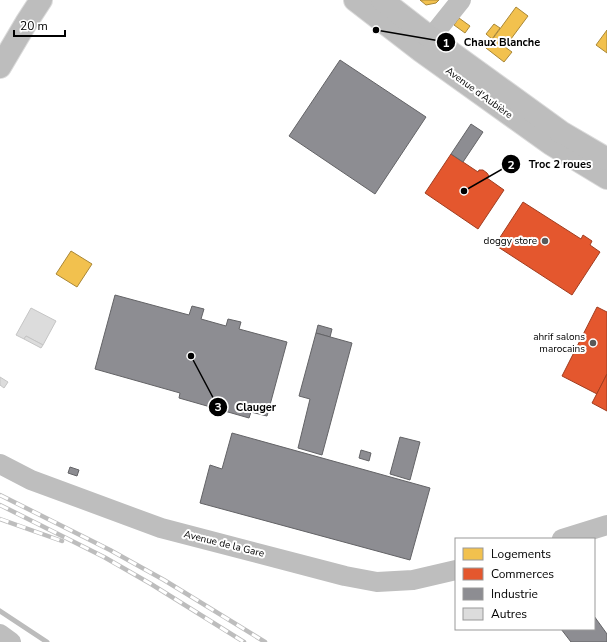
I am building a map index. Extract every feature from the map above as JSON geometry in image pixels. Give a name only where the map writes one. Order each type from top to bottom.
[{"type":"main road","points":[[0,67],[41,0]]},
{"type":"main road","name":"Avenue d'Aubière","points":[[355,0],[561,132],[607,159]]},
{"type":"main road","name":"Avenue d'Aubière","points":[[382,0],[426,45],[551,144],[607,178]]},
{"type":"street","points":[[426,45],[461,0]]},
{"type":"street","name":"Avenue de la Gare","points":[[0,464],[31,480],[161,528],[345,576],[377,582],[413,580],[455,570]]},
{"type":"street","points":[[565,538],[607,525]]},
{"type":"street","points":[[0,634],[11,642]]},
{"type":"building: Logements","points":[[420,0],[439,0],[436,3],[426,5]]},
{"type":"building: Logements","points":[[516,7],[528,16],[505,47],[512,52],[504,62],[486,48]]},
{"type":"building: Logements","points":[[459,18],[470,26],[465,33],[454,25]]},
{"type":"building: Logements","points":[[494,24],[500,28],[492,39],[486,34]]},
{"type":"building: Logements","points":[[607,30],[607,53],[596,45]]},
{"type":"building: Logements","points":[[71,251],[92,264],[77,287],[56,274]]},
{"type":"building: Commerces","points":[[451,154],[478,172],[479,170],[483,170],[489,176],[487,178],[504,190],[478,229],[425,193]]},
{"type":"building: Commerces","points":[[523,202],[581,239],[583,235],[592,241],[590,245],[600,252],[572,295],[495,245]]},
{"type":"building: Commerces","name":"ahrif salons marocains","points":[[597,307],[607,312],[607,374],[597,394],[562,376]]},
{"type":"building: Commerces","points":[[607,374],[607,411],[592,403]]},
{"type":"building: Industrie","points":[[340,60],[426,117],[375,194],[289,136]]},
{"type":"building: Industrie","points":[[471,124],[483,132],[463,162],[451,154]]},
{"type":"building: Industrie","points":[[115,295],[189,315],[192,306],[204,309],[201,319],[226,326],[228,319],[241,322],[239,329],[287,342],[267,416],[251,412],[249,418],[179,398],[180,393],[95,369]]},
{"type":"building: Industrie","points":[[318,325],[332,329],[330,337],[316,333]]},
{"type":"building: Industrie","points":[[316,333],[352,343],[322,455],[298,448],[310,399],[299,396]]},
{"type":"building: Industrie","points":[[232,433],[430,488],[410,560],[200,503],[210,465],[222,469]]},
{"type":"building: Industrie","points":[[400,437],[420,442],[410,480],[390,474]]},
{"type":"building: Industrie","points":[[361,450],[371,453],[369,461],[359,458]]},
{"type":"building: Industrie","points":[[70,467],[79,470],[77,476],[68,473]]},
{"type":"building: Industrie","points":[[595,617],[607,634],[607,642],[571,642],[562,630],[595,630]]},
{"type":"building: Autres","points":[[31,308],[56,321],[43,345],[26,336],[24,339],[16,335]]},
{"type":"building: Autres","points":[[26,336],[43,345],[41,348],[24,339]]},
{"type":"building: Autres","points":[[0,377],[8,382],[4,388],[0,385]]},
{"type":"waterway","points":[[0,611],[47,642]]},
{"type":"railway","points":[[0,495],[110,550],[164,580],[265,642]]},
{"type":"railway","points":[[0,505],[104,557],[151,584],[244,642]]},
{"type":"railway","points":[[0,519],[62,541]]},
{"type":"place","name":"Chaux Blanche","points":[[376,30]]},
{"type":"place","name":"Troc 2 roues","points":[[464,191]]},
{"type":"place","name":"doggy store","points":[[545,241]]},
{"type":"place","name":"ahrif salons marocains","points":[[593,343]]},
{"type":"place","name":"Clauger","points":[[191,356]]}]
